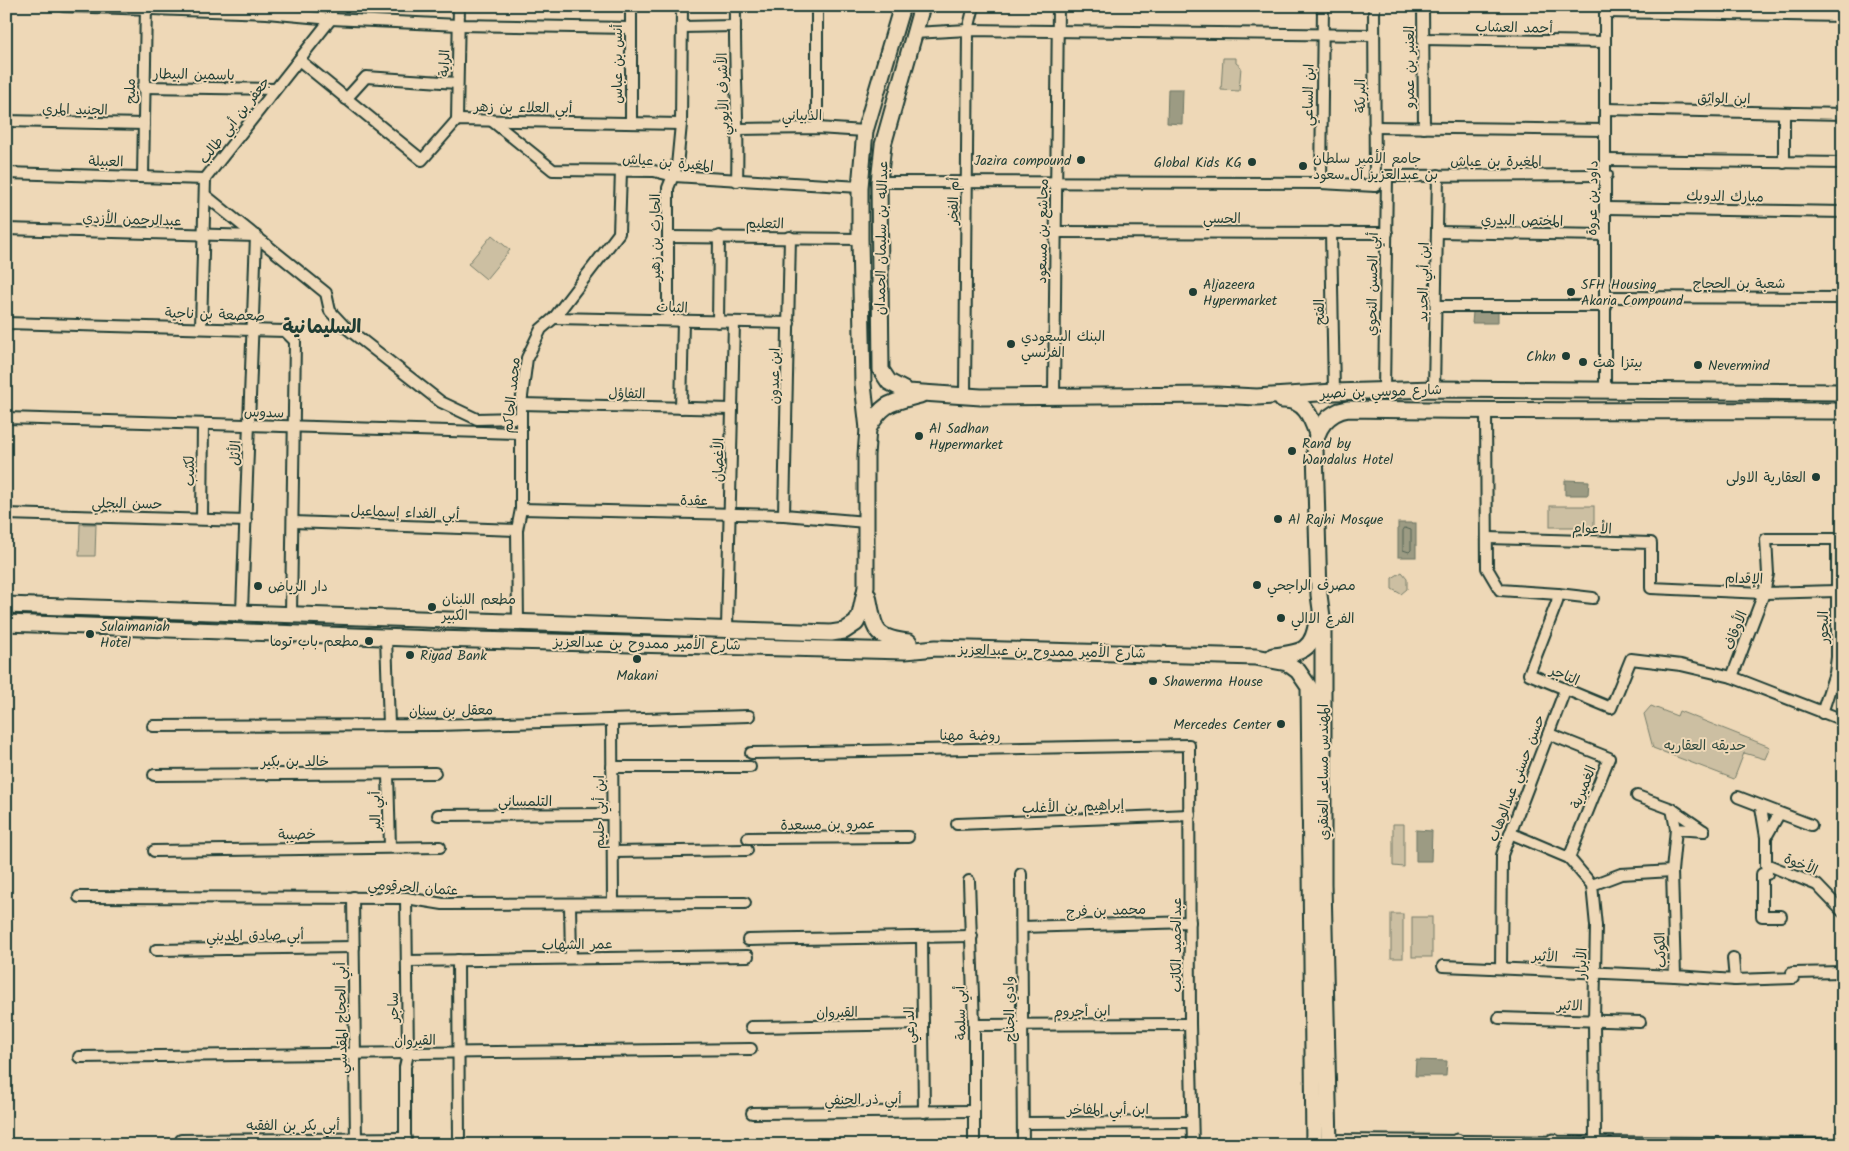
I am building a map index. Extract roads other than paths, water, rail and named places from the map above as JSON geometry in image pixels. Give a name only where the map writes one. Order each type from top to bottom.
[{"type":"street","points":[[63,6],[268,10],[331,19],[459,25],[630,28]]},
{"type":"street","points":[[331,6],[331,19]]},
{"type":"street","name":"الراية","points":[[456,120],[459,6]]},
{"type":"street","name":"أنس بن عباس","points":[[630,6],[631,122]]},
{"type":"street","name":"الحارث بن زهير","points":[[668,320],[670,237],[668,188],[677,166],[681,124],[682,6]]},
{"type":"street","name":"الأشرف الأيوبي","points":[[736,6],[739,129],[738,181]]},
{"type":"street","points":[[817,6],[817,128]]},
{"type":"street","points":[[902,6],[865,131],[860,187],[863,384],[868,429],[866,455],[866,587],[871,620],[878,632],[891,640],[922,642],[936,648]]},
{"type":"street","name":"عبدالله بن سليمان الحمدان","points":[[920,394],[908,392],[889,382],[881,370],[879,182],[883,145],[922,6]]},
{"type":"street","name":"أم الفخر","points":[[965,396],[968,30],[974,6]]},
{"type":"street","name":"مجاشع بن مسعود","points":[[1054,395],[1058,6]]},
{"type":"street","name":"ابن الساعي","points":[[1321,184],[1323,6]]},
{"type":"street","name":"البريكة","points":[[1374,6],[1374,186]]},
{"type":"street","name":"العنبر بن عمرو","points":[[1423,6],[1424,128]]},
{"type":"street","name":"مليح","points":[[143,176],[143,87],[146,8]]},
{"type":"street","points":[[1605,9],[1739,10],[1843,16]]},
{"type":"street","name":"داود بن عروة","points":[[1605,9],[1607,175],[1605,390]]},
{"type":"street","name":"جعفر بن أبي طالب","points":[[201,327],[205,179],[331,19]]},
{"type":"street","points":[[682,27],[735,26]]},
{"type":"street","points":[[914,33],[968,30],[1374,35]]},
{"type":"street","name":"أحمد العشاب","points":[[1423,39],[1605,42]]},
{"type":"street","name":"أبي العلاء بن زهر","points":[[299,60],[422,160],[456,120],[681,124]]},
{"type":"street","points":[[346,99],[366,77],[457,83]]},
{"type":"street","name":"ياسمين البيطار","points":[[143,87],[275,89]]},
{"type":"street","name":"ابن الواثق","points":[[1605,109],[1843,114]]},
{"type":"street","points":[[1784,113],[1784,162]]},
{"type":"street","name":"المغيرة بن عياش","points":[[491,120],[553,170],[654,171],[674,176],[738,181],[860,187]]},
{"type":"street","name":"الجنيد المري","points":[[6,121],[144,124]]},
{"type":"street","points":[[1374,127],[1605,130]]},
{"type":"street","name":"الذبياني","points":[[739,129],[817,128],[865,131]]},
{"type":"street","points":[[1606,160],[1843,163]]},
{"type":"street","name":"محمد الحاكم","points":[[518,622],[517,530],[521,510],[520,418],[527,358],[542,329],[554,318],[619,233],[621,171]]},
{"type":"street","name":"العبيلة","points":[[6,173],[205,179]]},
{"type":"street","name":"ابن أبي الحديد","points":[[1434,389],[1438,175]]},
{"type":"street","name":"المغيرة بن عياش","points":[[1387,176],[1607,175]]},
{"type":"street","points":[[879,182],[967,184],[1321,184],[1374,186],[1387,176]]},
{"type":"street","name":"أبي الحسن النحوي","points":[[1384,392],[1387,176]]},
{"type":"street","points":[[206,196],[326,293],[330,311],[344,326],[441,402],[477,419],[520,418]]},
{"type":"street","name":"مبارك الدويك","points":[[1607,208],[1843,212]]},
{"type":"street","name":"عبدالرحمن الأزدي","points":[[6,229],[256,236]]},
{"type":"street","name":"الحسي","points":[[1057,232],[1387,233]]},
{"type":"street","name":"الفتح","points":[[1332,232],[1334,392]]},
{"type":"street","name":"المختص البدري","points":[[1438,232],[1605,235]]},
{"type":"street","name":"الأثل","points":[[242,612],[250,426],[248,418],[251,329],[256,236]]},
{"type":"street","points":[[718,322],[719,236]]},
{"type":"street","name":"التعليم","points":[[670,237],[719,236],[860,239]]},
{"type":"street","name":"ابن عبدون","points":[[784,515],[790,237]]},
{"type":"street","name":"شعبة بن الحجاج","points":[[1436,306],[1606,301],[1843,298]]},
{"type":"street","name":"الثبات","points":[[554,318],[789,323]]},
{"type":"street","points":[[681,408],[683,321]]},
{"type":"street","name":"الأغصان","points":[[727,628],[734,322]]},
{"type":"street","name":"صعصعة بن ناجية","points":[[6,323],[201,327],[285,331],[296,342],[292,614]]},
{"type":"street","name":"شارع موسي بن نصير","points":[[920,394],[1124,397],[1216,395],[1257,398],[1334,392],[1434,389],[1843,392]]},
{"type":"street","points":[[868,429],[877,413],[885,405],[920,394]]},
{"type":"street","name":"المهندس مساعد العنقري","points":[[1257,398],[1289,400],[1306,408],[1316,434],[1319,595],[1323,624],[1321,1143]]},
{"type":"street","name":"التفاؤل","points":[[521,404],[732,409]]},
{"type":"street","name":"شارع موسي بن نصير","points":[[1316,434],[1330,415],[1338,410],[1659,409],[1843,412]]},
{"type":"street","points":[[1486,411],[1487,568],[1500,590],[1593,598]]},
{"type":"street","name":"سدوس","points":[[6,418],[520,433]]},
{"type":"street","name":"لكثيب","points":[[202,519],[203,424]]},
{"type":"street","name":"عقدة","points":[[521,510],[784,515],[866,522]]},
{"type":"street","name":"حسن البجلي","points":[[6,514],[246,521]]},
{"type":"street","name":"أبي الفداء إسماعيل","points":[[293,522],[517,530]]},
{"type":"street","name":"الأعوام","points":[[1488,538],[1651,543],[1651,588]]},
{"type":"street","name":"الأوقاف","points":[[1732,677],[1764,593],[1768,574],[1766,539],[1840,539]]},
{"type":"street","name":"البحور","points":[[1822,713],[1835,673],[1836,591],[1840,539]]},
{"type":"street","name":"شارع الأمير ممدوح بن عبدالعزيز","points":[[6,604],[831,633],[844,631],[856,623],[860,615],[866,587]]},
{"type":"street","name":"الإقدام","points":[[1651,588],[1764,593],[1836,591]]},
{"type":"street","name":"التاجر","points":[[1558,594],[1557,602],[1529,674],[1564,690],[1610,708],[1631,658],[1680,665],[1732,677],[1843,720]]},
{"type":"street","points":[[1256,657],[1302,652],[1316,632],[1319,595]]},
{"type":"street","name":"شارع الأمير ممدوح بن عبدالعزيز","points":[[6,623],[386,637],[905,651],[936,648],[1256,657],[1287,663]]},
{"type":"street","points":[[386,637],[388,725]]},
{"type":"street","name":"المهندس مساعد العنقري","points":[[1287,663],[1298,671],[1309,687],[1321,1143]]},
{"type":"street","name":"حسن حسني عبدالوهاب","points":[[1500,968],[1502,855],[1564,690]]},
{"type":"street","name":"معقل بن سنان","points":[[153,726],[388,725],[749,716]]},
{"type":"street","name":"ابن أبي حليم","points":[[612,720],[613,903]]},
{"type":"street","name":"الغميرية","points":[[1548,734],[1609,758],[1569,858]]},
{"type":"street","name":"روضة مهنا","points":[[751,753],[1189,745]]},
{"type":"street","name":"عبدالحميد الكاتب","points":[[1189,745],[1190,1024],[1193,1145]]},
{"type":"street","points":[[612,767],[750,767]]},
{"type":"street","name":"خالد بن بكير","points":[[154,775],[435,772]]},
{"type":"street","name":"أبي البر","points":[[388,774],[390,846]]},
{"type":"street","points":[[1637,796],[1672,808],[1704,831],[1676,829]]},
{"type":"street","points":[[1738,797],[1811,825]]},
{"type":"street","name":"الأخوة","points":[[1761,807],[1769,869],[1817,885],[1843,912]]},
{"type":"street","name":"الكوكب","points":[[1672,808],[1676,829],[1672,871],[1675,976],[1735,980],[1793,978],[1792,973],[1843,972]]},
{"type":"street","name":"التلمساني","points":[[438,815],[612,814]]},
{"type":"street","points":[[1766,837],[1780,814]]},
{"type":"street","name":"إبراهيم بن الأغلب","points":[[957,824],[1190,815]]},
{"type":"street","points":[[1510,833],[1569,858],[1592,885],[1621,874],[1672,871]]},
{"type":"street","name":"عمرو بن مسعدة","points":[[748,838],[908,837]]},
{"type":"street","name":"خصيبة","points":[[154,851],[390,846],[440,847]]},
{"type":"street","points":[[613,852],[747,850]]},
{"type":"street","points":[[1769,869],[1762,874],[1762,916],[1781,916]]},
{"type":"street","name":"وادي الجناح","points":[[1021,874],[1024,1025],[1023,1145]]},
{"type":"street","name":"أبي سلمة","points":[[969,881],[974,1025],[974,1145]]},
{"type":"street","name":"الأبرار","points":[[1592,885],[1596,926],[1594,1020],[1596,1141]]},
{"type":"street","name":"عثمان الحرقومي","points":[[79,897],[406,898],[443,904],[745,903]]},
{"type":"street","name":"أبي الحجاج المقدسي","points":[[353,897],[356,1139]]},
{"type":"street","name":"ساجر","points":[[405,1141],[405,1067],[408,1054],[406,898]]},
{"type":"street","points":[[570,905],[572,958]]},
{"type":"street","name":"محمد بن فرج","points":[[1022,926],[1190,922]]},
{"type":"street","points":[[748,940],[972,936]]},
{"type":"street","name":"الدرعي","points":[[922,938],[924,1112]]},
{"type":"street","name":"أبي صادق المديني","points":[[156,950],[354,947]]},
{"type":"street","name":"عمر الشهاب","points":[[407,961],[748,956]]},
{"type":"street","points":[[1733,958],[1735,980]]},
{"type":"street","points":[[458,960],[459,1145]]},
{"type":"street","name":"الأثير","points":[[1443,966],[1675,976]]},
{"type":"street","name":"الاثير","points":[[1499,1018],[1640,1022]]},
{"type":"street","name":"القيروان","points":[[751,1027],[923,1024]]},
{"type":"street","name":"ابن أجروم","points":[[974,1025],[1190,1024]]},
{"type":"street","name":"القيروان","points":[[79,1057],[751,1049]]},
{"type":"street","name":"أبي ذر الحنفي","points":[[752,1114],[974,1111]]},
{"type":"street","name":"ابن أبي المفاخر","points":[[1024,1123],[1192,1122]]},
{"type":"street","name":"أبي بكر بن الفقيه","points":[[181,1140],[356,1139],[405,1141]]},
{"type":"street","points":[[1321,1143],[1553,1143],[1596,1141],[1843,1144]]},
{"type":"water","points":[[1168,89],[1183,89],[1182,124],[1167,123]]},
{"type":"water","points":[[1498,311],[1498,323],[1472,323],[1473,312]]},
{"type":"water","points":[[1565,480],[1589,481],[1588,495],[1565,495]]},
{"type":"water","points":[[1398,523],[1416,523],[1416,557],[1398,557]]},
{"type":"water","points":[[1416,830],[1432,831],[1431,861],[1416,861]]},
{"type":"water","points":[[1416,1060],[1447,1061],[1446,1076],[1415,1076]]},
{"type":"place","name":"Jazira compound","points":[[1081,160]]},
{"type":"place","name":"Global Kids KG","points":[[1252,162]]},
{"type":"place","name":"جامع الأمير سلطان بن عبدالعزيز آل سعود","points":[[1303,166]]},
{"type":"place","name":"Aljazeera Hypermarket","points":[[1193,292]]},
{"type":"place","name":"SFH Housing Akaria Compound","points":[[1571,292]]},
{"type":"place","name":"البنك السعودي الفرنسي","points":[[1011,344]]},
{"type":"place","name":"Chkn","points":[[1566,356]]},
{"type":"place","name":"بيتزا هت","points":[[1583,362]]},
{"type":"place","name":"Nevermind","points":[[1698,365]]},
{"type":"place","name":"Al Sadhan Hypermarket","points":[[919,436]]},
{"type":"place","name":"Rand by Wandalus Hotel","points":[[1292,451]]},
{"type":"place","name":"العقارية الاولى","points":[[1816,477]]},
{"type":"place","name":"Al Rajhi Mosque","points":[[1278,519]]},
{"type":"place","name":"مصرف الراجحي","points":[[1257,585]]},
{"type":"place","name":"دار الرياض","points":[[258,586]]},
{"type":"place","name":"مطعم اللبنان الكبير","points":[[432,607]]},
{"type":"place","name":"الفرع الاالي","points":[[1281,618]]},
{"type":"place","name":"Sulaimaniah Hotel","points":[[90,634]]},
{"type":"place","name":"مطعم باب توما","points":[[369,641]]},
{"type":"place","name":"Riyad Bank","points":[[410,655]]},
{"type":"place","name":"Makani","points":[[637,659]]},
{"type":"place","name":"Shawerma House","points":[[1153,681]]},
{"type":"place","name":"Mercedes Center","points":[[1281,724]]},
{"type":"district","name":"السليمانية","points":[[322,326]]},
{"type":"park label","name":"حديقه العقاريه","points":[[1705,745]]}]
